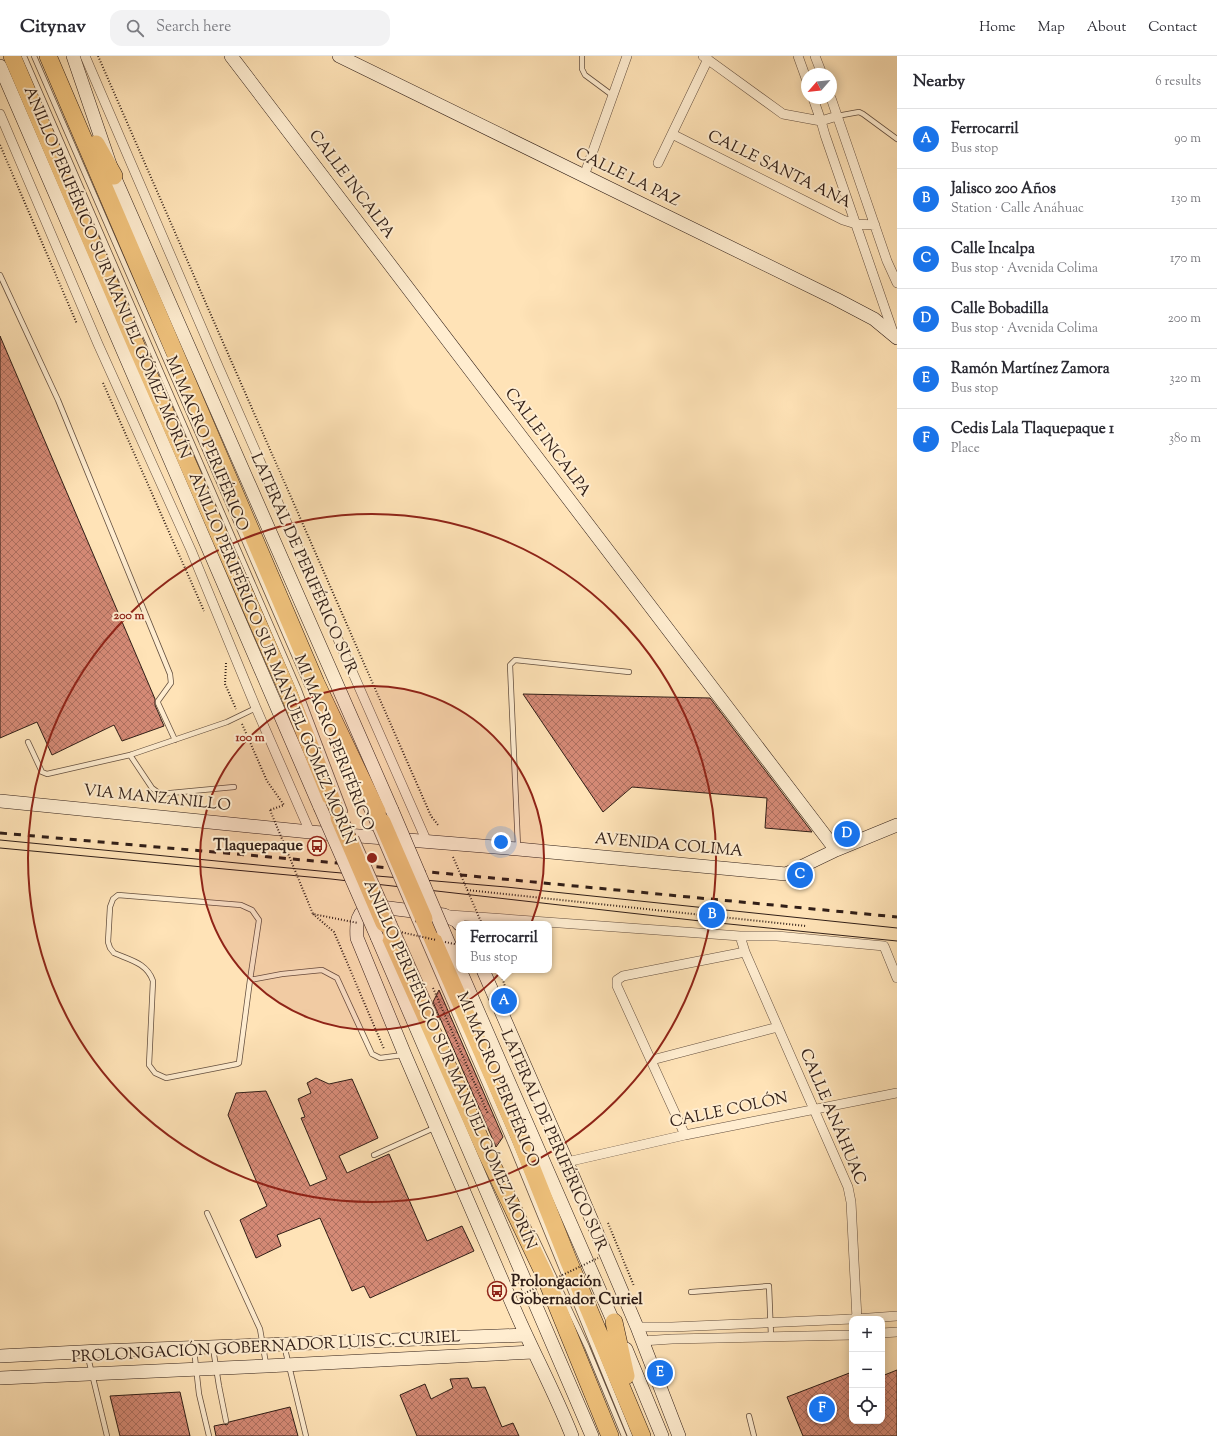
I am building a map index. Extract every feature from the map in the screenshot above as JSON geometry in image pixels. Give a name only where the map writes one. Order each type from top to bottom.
[{"type":"highway","name":"ANILLO PERIFÉRICO SUR MANUEL GÓMEZ MORÍN","points":[[12,56],[138,350],[343,818],[385,928],[486,1152],[544,1274],[610,1436]]},
{"type":"highway","name":"ANILLO PERIFÉRICO SUR MANUEL GÓMEZ MORÍN","points":[[49,59],[316,683],[382,818],[419,919],[519,1136],[637,1432]]},
{"type":"highway","points":[[49,59],[114,176]]},
{"type":"highway","points":[[614,1322],[637,1432]]},
{"type":"street","name":"LATERAL DE PERIFÉRICO SUR","points":[[73,56],[114,176],[382,818],[443,930],[456,960]]},
{"type":"street","points":[[85,56],[219,368],[427,842]]},
{"type":"street","name":"CALLE INCALPA","points":[[231,56],[836,850]]},
{"type":"street","name":"CALLE LA PAZ","points":[[339,56],[836,299],[874,319],[896,337]]},
{"type":"street","points":[[584,176],[627,56]]},
{"type":"street","points":[[798,56],[802,68]]},
{"type":"street","points":[[815,56],[820,68]]},
{"type":"street","points":[[658,163],[706,58],[783,114],[822,121],[837,116]]},
{"type":"street","points":[[0,66],[320,807],[385,928],[592,1436]]},
{"type":"street","points":[[815,104],[896,337]]},
{"type":"street","points":[[833,104],[887,261],[897,283]]},
{"type":"street","points":[[0,114],[98,344],[191,550],[256,708],[310,832]]},
{"type":"street","name":"CALLE SANTA ANA","points":[[672,134],[843,220],[856,224],[875,225]]},
{"type":"street","name":"VIA MANZANILLO","points":[[0,801],[310,832],[427,842]]},
{"type":"street","name":"AVENIDA COLIMA","points":[[427,842],[786,874],[836,850],[897,825]]},
{"type":"street","points":[[529,921],[444,915],[373,906],[366,908],[360,915],[356,923],[356,938],[533,1352],[561,1406],[572,1436]]},
{"type":"street","points":[[444,915],[456,921]]},
{"type":"street","points":[[552,923],[740,936],[777,936],[884,946],[897,978]]},
{"type":"street","name":"CALLE ANÁHUAC","points":[[740,936],[745,952],[848,1187],[851,1202],[855,1316]]},
{"type":"street","points":[[685,1135],[617,986],[617,980],[623,976],[745,952]]},
{"type":"street","name":"LATERAL DE PERIFÉRICO SUR","points":[[461,973],[614,1322],[662,1436]]},
{"type":"street","points":[[484,973],[637,1327],[679,1436]]},
{"type":"street","points":[[652,1060],[778,1027]]},
{"type":"street","name":"CALLE COLÓN","points":[[567,1162],[685,1135],[897,1093]]},
{"type":"street","points":[[885,1317],[897,1316]]},
{"type":"street","points":[[637,1327],[672,1327],[849,1319]]},
{"type":"street","points":[[885,1333],[897,1332]]},
{"type":"street","name":"PROLONGACIÓN GOBERNADOR LUIS C. CURIEL","points":[[0,1378],[288,1365],[464,1347],[526,1335]]},
{"type":"street","points":[[642,1341],[672,1338],[849,1335]]},
{"type":"street","name":"PROLONGACIÓN GOBERNADOR LUIS C. CURIEL","points":[[0,1356],[284,1345],[464,1347],[533,1352]]},
{"type":"lane","name":"MI MACRO PERIFÉRICO","points":[[24,56],[299,690],[343,818]]},
{"type":"lane","name":"MI MACRO PERIFÉRICO","points":[[34,56],[308,687],[382,818]]},
{"type":"lane","points":[[582,56],[582,69],[585,75],[612,95]]},
{"type":"lane","points":[[837,116],[858,112],[863,114],[897,139]]},
{"type":"lane","points":[[0,275],[58,400],[170,674],[171,683],[158,703],[175,740]]},
{"type":"lane","points":[[518,849],[510,665],[515,660],[629,672]]},
{"type":"lane","points":[[28,742],[42,772],[47,774],[130,755],[227,722],[256,708]]},
{"type":"lane","points":[[130,755],[152,788],[160,794],[234,787]]},
{"type":"lane","name":"MI MACRO PERIFÉRICO","points":[[354,832],[385,928],[438,1023]]},
{"type":"lane","points":[[118,895],[241,905],[252,910],[259,920],[250,980],[239,1063],[166,1078],[155,1073],[149,1065],[153,981],[151,974],[145,967],[114,952],[110,948],[108,942],[110,908],[113,899],[118,895]]},
{"type":"lane","points":[[250,980],[282,974],[322,970],[337,978],[372,1054],[380,1058],[405,1055]]},
{"type":"lane","points":[[374,1155],[437,1127]]},
{"type":"lane","points":[[207,1213],[260,1329],[266,1366]]},
{"type":"lane","points":[[532,1229],[587,1347],[624,1436]]},
{"type":"lane","points":[[691,1292],[769,1286],[771,1336]]},
{"type":"lane","points":[[284,1345],[306,1436]]},
{"type":"lane","points":[[213,1347],[226,1422]]},
{"type":"lane","points":[[194,1348],[199,1394],[209,1436]]},
{"type":"lane","points":[[87,1352],[107,1436]]},
{"type":"lane","points":[[749,1416],[754,1436]]},
{"type":"path","points":[[98,56],[431,816],[438,825]]},
{"type":"path","points":[[0,145],[78,326]]},
{"type":"path","points":[[103,383],[204,612]]},
{"type":"path","points":[[226,662],[225,684],[267,781],[284,805],[270,810],[314,914]]},
{"type":"path","points":[[452,857],[481,921]]},
{"type":"path","points":[[467,890],[806,926]]},
{"type":"path","points":[[406,933],[409,940]]},
{"type":"path","points":[[430,982],[489,1116]]},
{"type":"path","points":[[519,1296],[598,1258]]},
{"type":"building","points":[[0,336],[155,699],[155,705],[164,726],[122,741],[114,725],[52,755],[37,722],[0,738]]},
{"type":"building","points":[[523,694],[710,698],[812,832],[765,828],[767,798],[632,787],[603,812]]},
{"type":"building","points":[[439,990],[503,1137],[496,1147],[433,1002]]},
{"type":"building","points":[[316,1078],[329,1084],[352,1079],[378,1138],[339,1156],[347,1173],[389,1154],[427,1241],[462,1226],[474,1251],[370,1298],[364,1286],[352,1291],[320,1218],[277,1235],[281,1246],[256,1258],[240,1220],[267,1206],[228,1115],[236,1093],[266,1091],[310,1186],[327,1179],[301,1118],[305,1117],[298,1099],[311,1093],[307,1083]]},
{"type":"building","points":[[897,1370],[897,1436],[803,1436],[787,1397],[849,1373],[849,1424],[885,1424],[885,1375]]},
{"type":"building","points":[[468,1378],[472,1388],[485,1387],[502,1427],[513,1423],[519,1436],[417,1436],[400,1395],[425,1384],[431,1399],[453,1388],[450,1379]]},
{"type":"building","points":[[180,1392],[190,1436],[120,1436],[110,1396]]},
{"type":"building","points":[[290,1407],[298,1436],[216,1436],[214,1426],[224,1424],[227,1425],[229,1422]]},
{"type":"tram line","points":[[0,840],[330,872],[506,887],[897,928]]},
{"type":"tram line","points":[[0,848],[331,879],[709,922],[897,941]]},
{"type":"railway","points":[[0,833],[326,862],[897,917]]},
{"type":"place","name":"Calle Bobadilla","points":[[847,834]]},
{"type":"place","name":"Tlaquepaque","points":[[317,846]]},
{"type":"place","name":"Calle Incalpa","points":[[800,875]]},
{"type":"place","name":"Jalisco 200 Años","points":[[712,915]]},
{"type":"place","name":"Ferrocarril","points":[[504,1001]]},
{"type":"place","name":"Prolongación Gobernador Curiel","points":[[497,1291]]},
{"type":"place","name":"Ramón Martínez Zamora","points":[[660,1373]]},
{"type":"place","name":"Cedis Lala Tlaquepaque 1","points":[[822,1409]]}]
